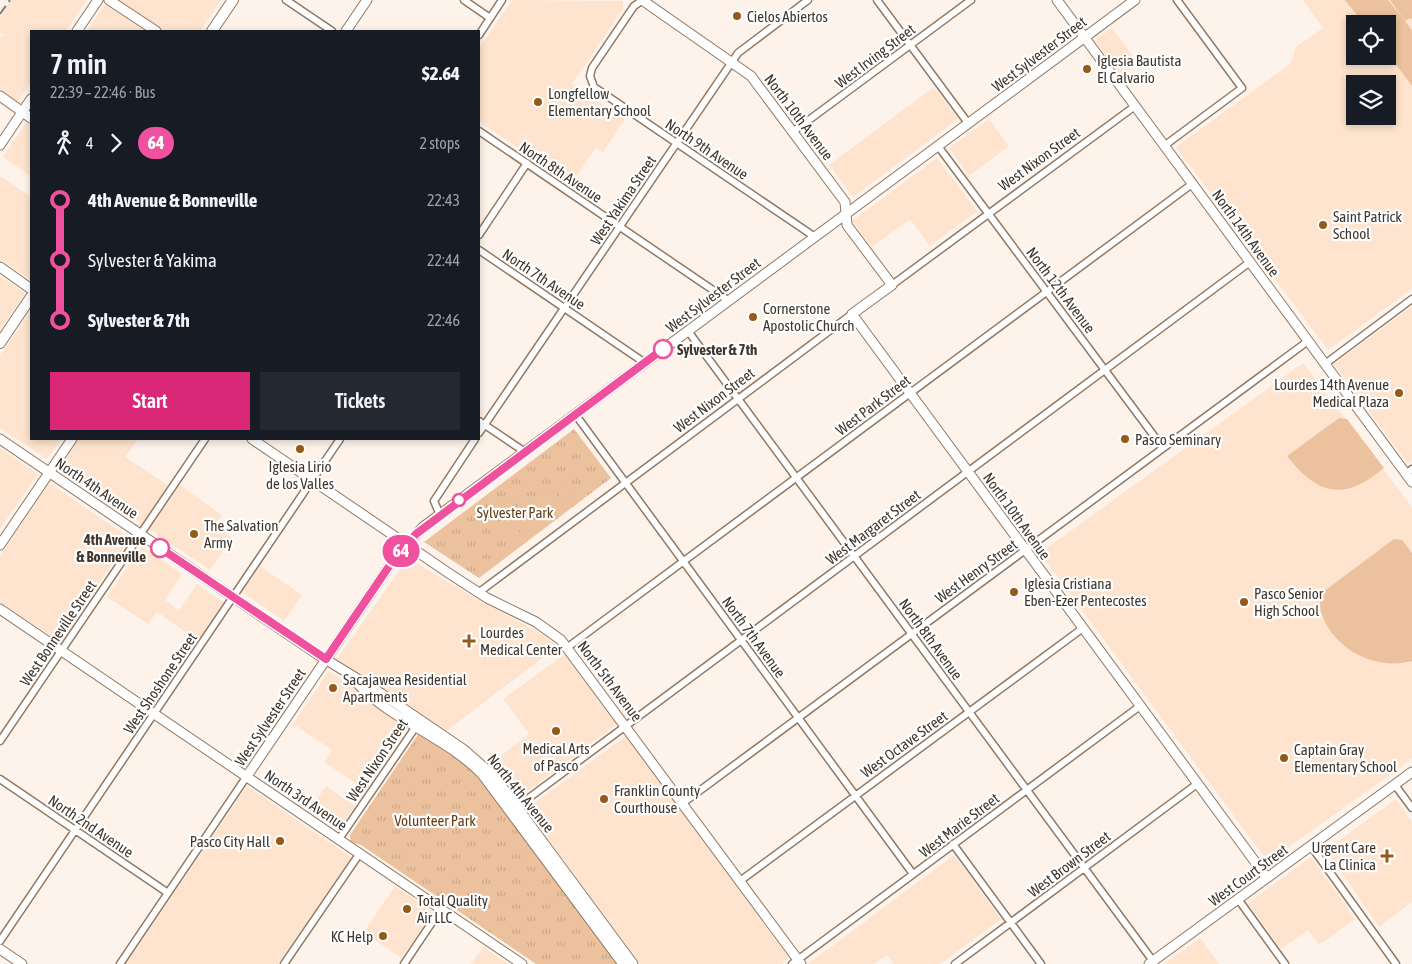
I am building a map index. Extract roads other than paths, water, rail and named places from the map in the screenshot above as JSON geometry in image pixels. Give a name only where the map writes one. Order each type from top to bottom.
[{"type":"main road","points":[[213,30],[232,0]]},
{"type":"main road","points":[[0,343],[30,298]]},
{"type":"street","points":[[78,30],[98,0]]},
{"type":"street","points":[[109,0],[154,30]]},
{"type":"street","points":[[286,0],[331,30]]},
{"type":"street","points":[[347,30],[367,0]]},
{"type":"street","points":[[464,0],[490,18]]},
{"type":"street","points":[[480,33],[502,0]]},
{"type":"street","name":"North 10th Avenue","points":[[643,0],[733,61],[755,80],[845,202],[847,226],[892,286]]},
{"type":"street","name":"North 9th Avenue","points":[[643,0],[634,6],[594,65],[590,79],[596,89],[815,237]]},
{"type":"street","name":"West Yakima Street","points":[[482,423],[564,308],[740,51],[808,0]]},
{"type":"street","points":[[877,0],[968,123]]},
{"type":"street","name":"West Irving Street","points":[[794,131],[971,0]]},
{"type":"street","name":"North 14th Avenue","points":[[1057,0],[1325,364],[1409,471],[1412,482]]},
{"type":"street","name":"West Sylvester Street","points":[[120,964],[406,544],[440,515],[575,414],[1135,0]]},
{"type":"street","points":[[1164,146],[1242,88],[1177,0]]},
{"type":"street","points":[[0,96],[30,117]]},
{"type":"street","points":[[0,145],[30,101]]},
{"type":"street","name":"West Nixon Street","points":[[478,593],[1135,106]]},
{"type":"street","name":"North 8th Avenue","points":[[480,132],[729,301]]},
{"type":"street","name":"North 12th Avenue","points":[[938,146],[1163,448]]},
{"type":"street","points":[[480,234],[527,164]]},
{"type":"street","name":"West Park Street","points":[[568,647],[1192,184]]},
{"type":"street","name":"North 7th Avenue","points":[[480,251],[645,363]]},
{"type":"street","name":"West Margaret Street","points":[[514,809],[1250,262]]},
{"type":"street","points":[[0,267],[30,287]]},
{"type":"street","points":[[1325,364],[1412,299]]},
{"type":"street","name":"North 10th Avenue","points":[[852,314],[1267,878]]},
{"type":"street","name":"North 8th Avenue","points":[[688,331],[1027,790],[1151,963]]},
{"type":"street","name":"West Henry Street","points":[[683,803],[1308,341]]},
{"type":"street","name":"North 7th Avenue","points":[[575,414],[913,874]]},
{"type":"street","points":[[482,423],[525,452]]},
{"type":"street","name":"North 4th Avenue","points":[[0,439],[352,677],[377,701],[418,723],[480,761],[494,776],[514,809],[623,964]]},
{"type":"street","points":[[0,545],[71,440]]},
{"type":"street","name":"West Bonneville Street","points":[[0,741],[204,440]]},
{"type":"street","name":"North 5th Avenue","points":[[253,440],[478,593],[536,622],[568,647],[740,881],[797,963]]},
{"type":"street","name":"West Shoshone Street","points":[[0,941],[339,440]]},
{"type":"street","points":[[440,515],[434,501],[474,440]]},
{"type":"street","name":"North 3rd Avenue","points":[[0,609],[522,964]]},
{"type":"street","name":"West Octave Street","points":[[740,881],[1083,628]]},
{"type":"street","name":"West Marie Street","points":[[797,963],[913,874],[1140,706]]},
{"type":"street","name":"West Nixon Street","points":[[339,840],[418,723]]},
{"type":"street","name":"West Court Street","points":[[1151,963],[1412,772]]},
{"type":"street","name":"North 2nd Avenue","points":[[0,779],[168,893]]},
{"type":"street","name":"West Brown Street","points":[[955,964],[1197,784]]},
{"type":"street","points":[[1395,785],[1412,808]]},
{"type":"street","name":"North 4th Avenue","points":[[514,809],[632,964]]},
{"type":"street","points":[[954,844],[1041,964]]},
{"type":"street","points":[[1311,846],[1396,964]]},
{"type":"street","points":[[284,964],[360,853]]},
{"type":"street","points":[[1238,899],[1285,964]]},
{"type":"street","points":[[404,964],[441,909]]},
{"type":"street","points":[[0,949],[22,964]]},
{"type":"railway","points":[[0,14],[10,0]]},
{"type":"place","name":"Cielos Abiertos","points":[[737,16]]},
{"type":"place","name":"Iglesia Bautista El Calvario","points":[[1087,69]]},
{"type":"place","name":"Longfellow Elementary School","points":[[538,102]]},
{"type":"place","name":"Saint Patrick School","points":[[1323,225]]},
{"type":"place","name":"Cornerstone Apostolic Church","points":[[753,317]]},
{"type":"place","name":"Sylvester & 7th","points":[[663,349]]},
{"type":"place","name":"Lourdes 14th Avenue Medical Plaza","points":[[1399,393]]},
{"type":"place","name":"Pasco Seminary","points":[[1125,439]]},
{"type":"place","name":"Iglesia Lirio de los Valles","points":[[300,449]]},
{"type":"place","name":"The Salvation Army","points":[[194,534]]},
{"type":"place","name":"4th Avenue & Bonneville","points":[[160,548]]},
{"type":"place","name":"Iglesia Cristiana Eben-Ezer Pentecostes","points":[[1014,592]]},
{"type":"place","name":"Pasco Senior High School","points":[[1244,602]]},
{"type":"place","name":"Lourdes Medical Center","points":[[469,641]]},
{"type":"place","name":"Sacajawea Residential Apartments","points":[[333,688]]},
{"type":"place","name":"Medical Arts of Pasco","points":[[556,731]]},
{"type":"place","name":"Captain Gray Elementary School","points":[[1284,758]]},
{"type":"place","name":"Franklin County Courthouse","points":[[604,799]]},
{"type":"place","name":"Pasco City Hall","points":[[280,841]]},
{"type":"place","name":"Urgent Care La Clinica","points":[[1387,856]]},
{"type":"place","name":"Total Quality Air LLC","points":[[407,909]]},
{"type":"place","name":"KC Help","points":[[383,936]]},
{"type":"park label","name":"Sylvester Park","points":[[515,512]]},
{"type":"park label","name":"Volunteer Park","points":[[435,820]]}]
